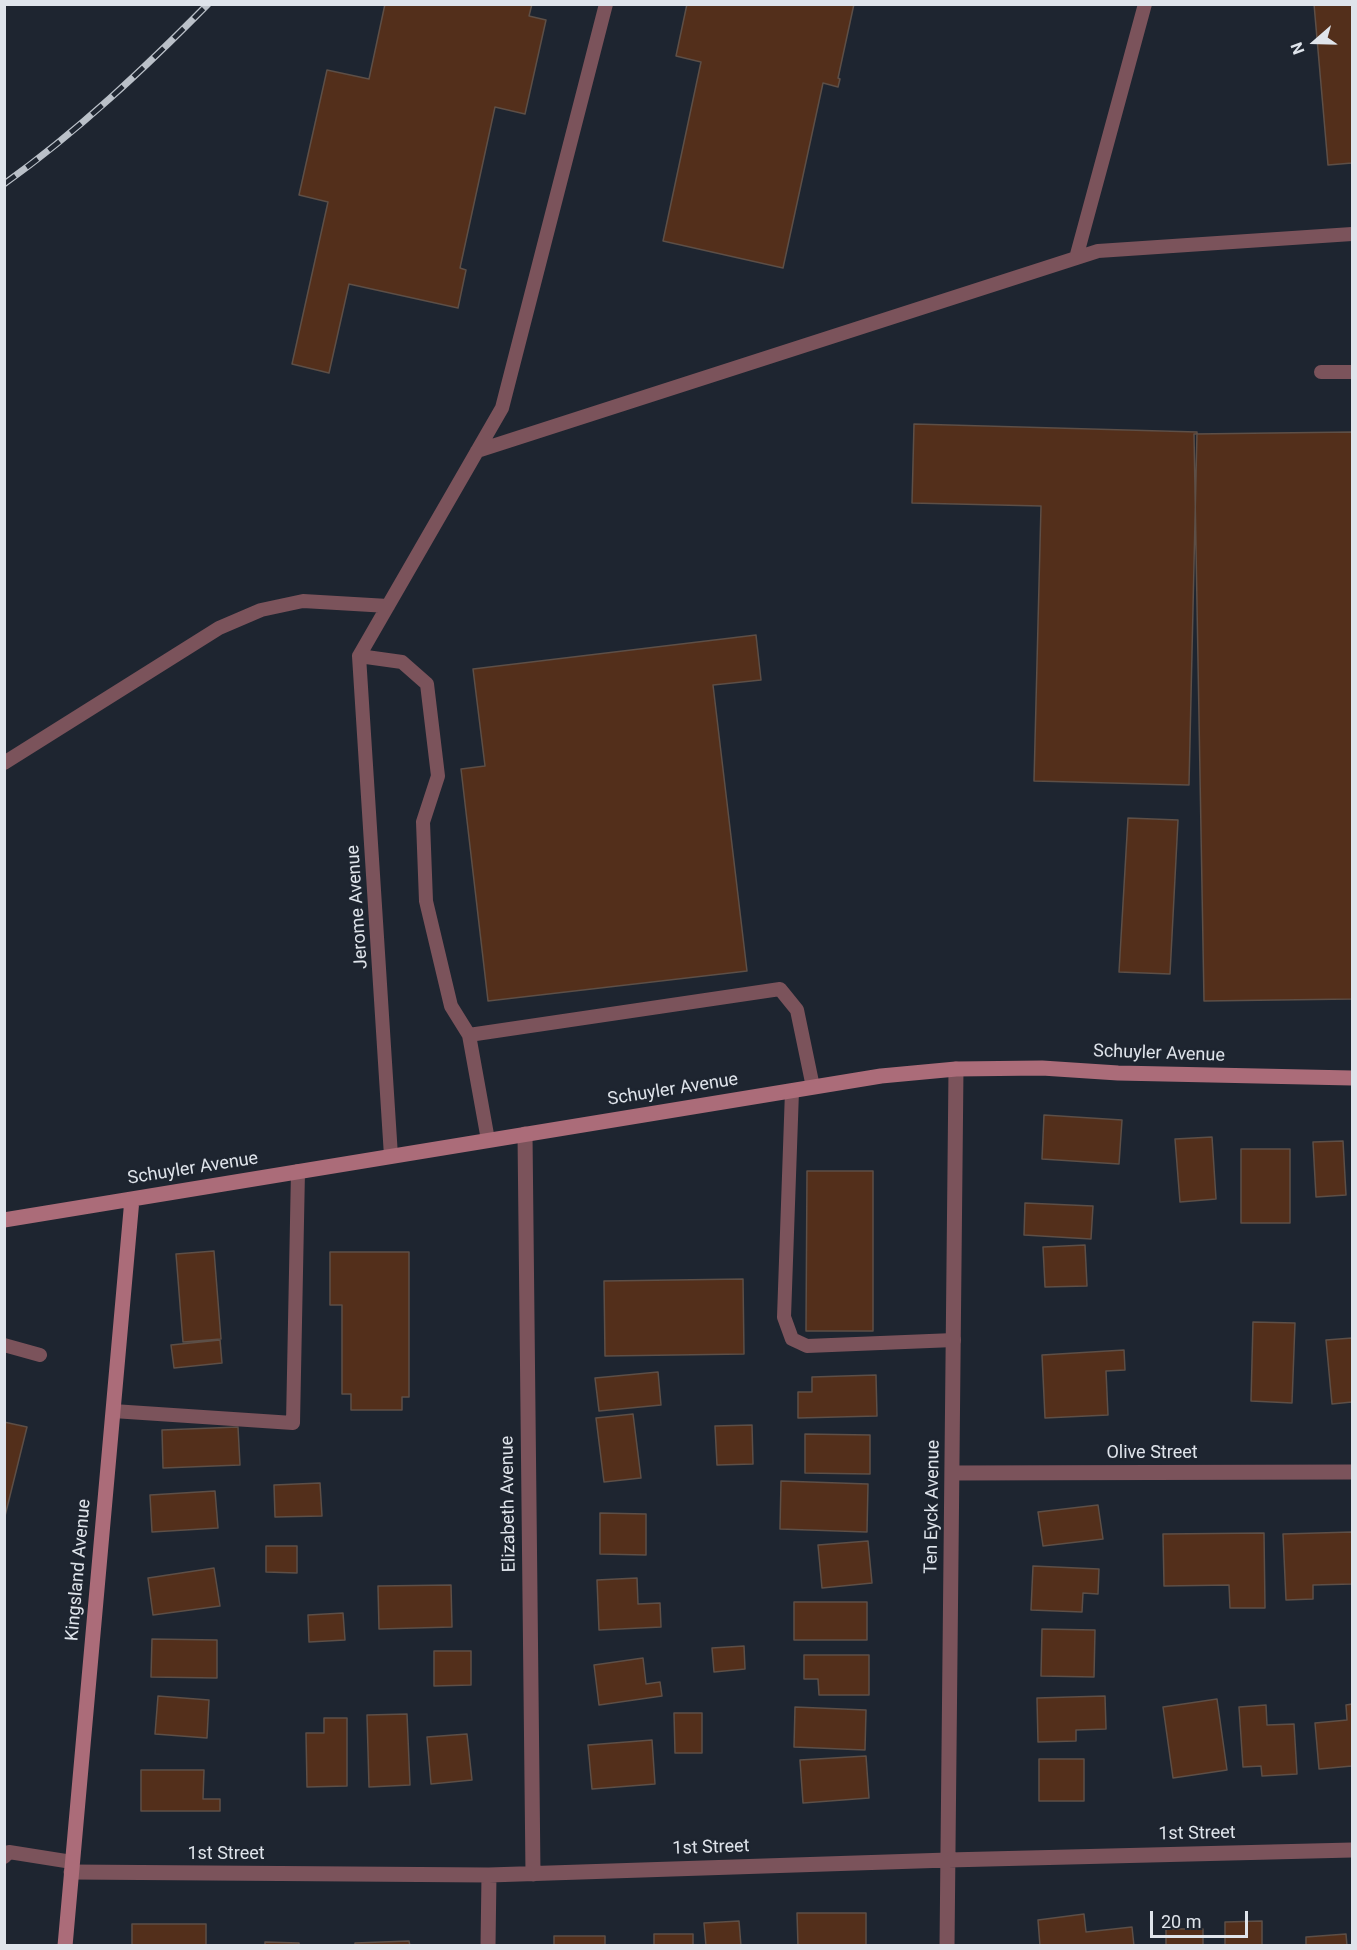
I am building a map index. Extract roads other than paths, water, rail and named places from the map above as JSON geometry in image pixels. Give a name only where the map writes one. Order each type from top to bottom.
[{"type":"street","name":"Schuyler Avenue","points":[[4,1220],[881,1076],[956,1069],[1042,1068],[1118,1073],[1353,1078]]},
{"type":"street","name":"Ten Eyck Avenue","points":[[947,1946],[956,1069]]},
{"type":"street","name":"Elizabeth Avenue","points":[[525,1134],[533,1874]]},
{"type":"street","name":"Kingsland Avenue","points":[[65,1946],[132,1199]]},
{"type":"street","name":"Olive Street","points":[[952,1473],[1353,1472]]},
{"type":"street","name":"1st Street","points":[[72,1867],[489,1875],[1353,1850]]},
{"type":"street","points":[[488,1946],[489,1875]]},
{"type":"lane","points":[[488,1140],[469,1035],[451,1006],[426,901],[423,822],[438,776],[427,684],[402,662],[359,656],[502,408],[606,4]]},
{"type":"lane","points":[[1076,258],[1145,4]]},
{"type":"lane","points":[[477,451],[1098,251],[1353,234]]},
{"type":"lane","points":[[1321,372],[1353,372]]},
{"type":"lane","points":[[4,763],[219,628],[261,610],[303,601],[388,606]]},
{"type":"lane","name":"Jerome Avenue","points":[[359,656],[391,1156]]},
{"type":"lane","points":[[469,1035],[780,989],[797,1010],[813,1087]]},
{"type":"lane","points":[[792,1091],[784,1317],[792,1339],[807,1346],[954,1340]]},
{"type":"lane","points":[[113,1411],[293,1423],[298,1171]]},
{"type":"lane","points":[[4,1345],[40,1355]]},
{"type":"lane","points":[[4,1857],[9,1852],[72,1867]]},
{"type":"railway","points":[[4,184],[58,143],[110,98],[208,4]]}]
